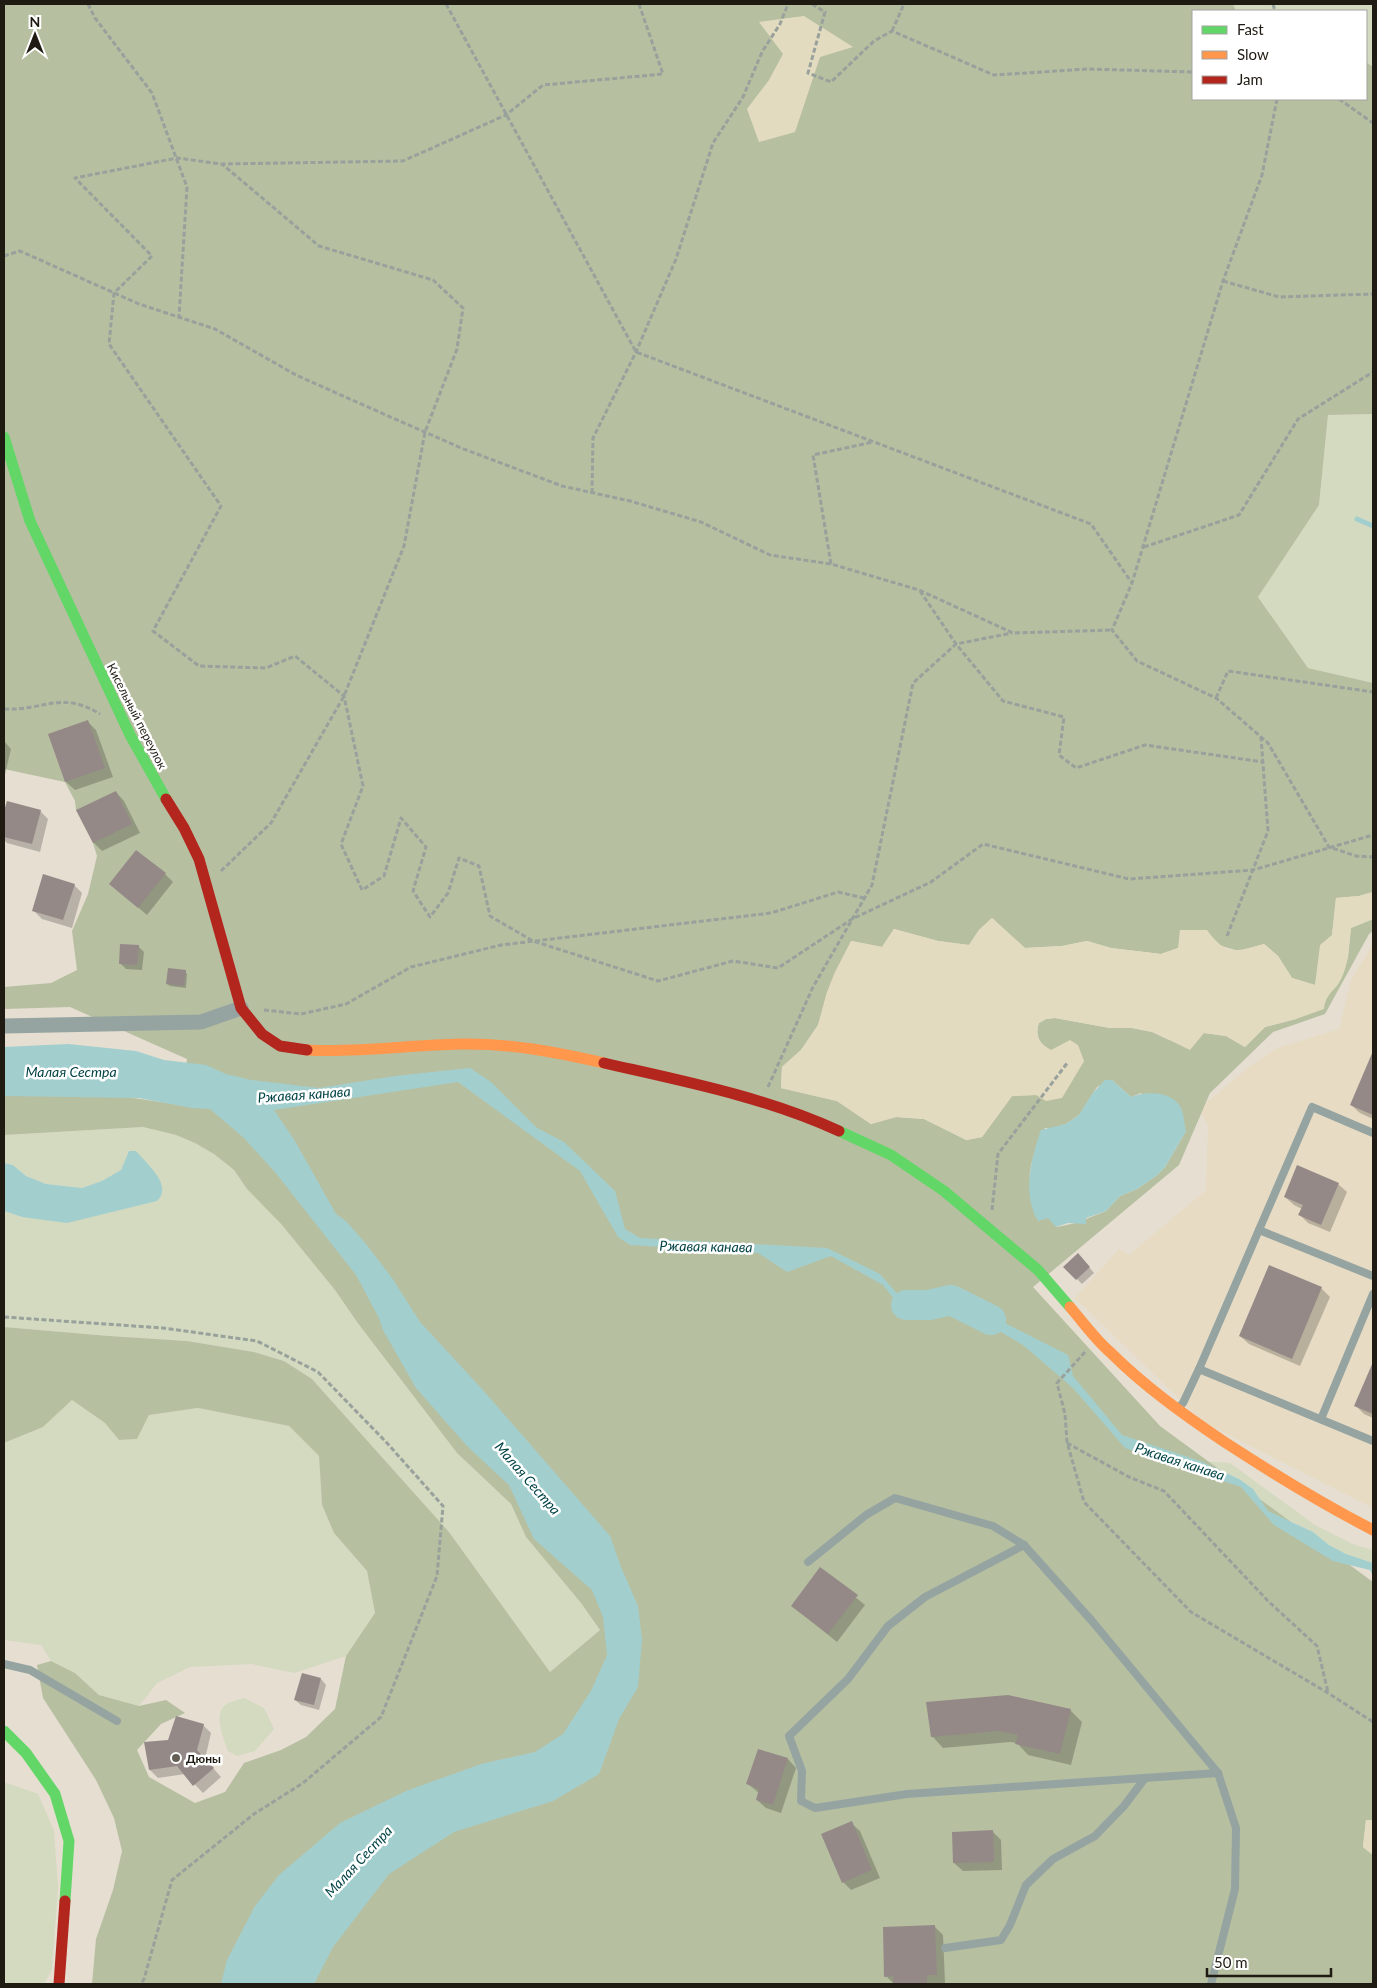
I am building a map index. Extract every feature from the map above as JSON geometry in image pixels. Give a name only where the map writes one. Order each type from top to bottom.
[{"type":"street","name":"Кисельный переулок","points":[[4,437],[30,521],[128,730],[154,780],[184,828],[199,859],[241,1008]]},
{"type":"street","points":[[4,1026],[201,1022],[241,1008],[262,1034],[280,1046],[309,1050],[366,1050],[460,1044],[512,1045],[552,1051],[662,1075],[762,1102],[828,1126],[891,1155],[944,1191],[1038,1270],[1108,1351],[1145,1384],[1178,1409],[1278,1477],[1332,1509],[1373,1530]]},
{"type":"street","points":[[4,1730],[26,1753],[55,1794],[69,1841],[58,1984]]},
{"type":"lane","points":[[1178,1409],[1184,1403],[1312,1107],[1373,1133]]},
{"type":"lane","points":[[1259,1230],[1373,1276]]},
{"type":"lane","points":[[1321,1419],[1373,1294]]},
{"type":"lane","points":[[1199,1369],[1373,1441]]},
{"type":"lane","points":[[808,1562],[866,1515],[895,1498],[993,1526],[1024,1545],[1092,1621],[1218,1773],[1236,1828],[1235,1889],[1211,1984]]},
{"type":"lane","points":[[1024,1545],[925,1597],[888,1626],[848,1679],[789,1736],[802,1771],[801,1801],[815,1808],[907,1794],[1218,1773]]},
{"type":"lane","points":[[4,1664],[30,1670],[117,1721]]},
{"type":"lane","points":[[945,1948],[1001,1940],[1010,1925],[1026,1886],[1053,1859],[1095,1836],[1124,1806],[1144,1778]]},
{"type":"path","points":[[88,4],[95,18],[152,93],[187,187],[179,317]]},
{"type":"path","points":[[446,4],[636,352],[1091,524],[1132,583]]},
{"type":"path","points":[[640,4],[663,74],[544,85],[506,115],[403,160],[221,164],[177,158],[74,178],[152,256],[114,292],[108,344],[221,506],[153,631],[199,666],[266,668],[295,656],[344,696],[363,786],[341,844],[362,890],[384,876],[401,818],[426,847],[414,891],[430,917],[448,893],[459,858],[480,866],[490,916],[533,941],[658,982],[733,961],[778,968],[852,919],[931,882],[983,844],[1129,879],[1253,870],[1373,835]]},
{"type":"path","points":[[592,493],[593,438],[636,352],[676,259],[713,143],[743,97],[762,52],[780,24],[788,4]]},
{"type":"path","points":[[812,4],[825,12],[808,72],[831,82],[874,41],[892,31],[904,4]]},
{"type":"path","points":[[892,31],[994,75],[1088,69],[1192,72]]},
{"type":"path","points":[[1112,630],[1132,583],[1223,281],[1262,175],[1277,100]]},
{"type":"path","points":[[1340,100],[1373,123]]},
{"type":"path","points":[[206,886],[270,823],[344,696],[404,546],[425,432],[457,349],[463,308],[434,280],[319,246],[221,164]]},
{"type":"path","points":[[4,256],[20,251],[139,304],[215,329],[296,375],[461,448],[562,486],[630,501],[701,522],[770,554],[831,564],[919,590],[1013,633]]},
{"type":"path","points":[[1223,281],[1279,297],[1373,294]]},
{"type":"path","points":[[1143,547],[1239,515],[1298,419],[1373,372]]},
{"type":"path","points":[[831,564],[813,455],[873,442]]},
{"type":"path","points":[[919,590],[956,644],[1003,700],[1064,717],[1059,755],[1076,768],[1146,745],[1263,762]]},
{"type":"path","points":[[762,1102],[813,987],[872,885],[913,683],[956,644],[1013,633],[1112,630]]},
{"type":"path","points":[[1112,630],[1137,661],[1216,698],[1268,743],[1329,847],[1356,856],[1373,858]]},
{"type":"path","points":[[1216,698],[1228,671],[1373,692]]},
{"type":"path","points":[[4,709],[20,709],[50,702],[63,702],[79,703],[101,715]]},
{"type":"path","points":[[1227,936],[1268,831],[1261,737]]},
{"type":"path","points":[[241,1008],[301,1014],[346,1004],[411,967],[501,945],[771,913],[838,892],[864,898]]},
{"type":"path","points":[[989,1228],[998,1154],[1068,1062]]},
{"type":"path","points":[[4,1316],[163,1328],[257,1340],[318,1372],[387,1443],[443,1506],[437,1576],[381,1717],[303,1783],[254,1814],[172,1880],[141,1984]]},
{"type":"path","points":[[1073,1365],[1057,1384],[1065,1414],[1067,1442],[1084,1502],[1191,1612],[1328,1693],[1373,1722]]},
{"type":"path","points":[[1067,1442],[1129,1477],[1164,1491],[1268,1602],[1317,1646],[1328,1693]]},
{"type":"shaded area","points":[[1373,945],[1373,1508],[1203,1422],[1075,1298],[1119,1249],[1129,1255],[1206,1190],[1208,1126],[1199,1109],[1250,1066],[1277,1048],[1339,1029],[1352,977]]},
{"type":"green space","points":[[4,4],[1233,4],[1236,10],[1192,10],[1192,100],[1367,100],[1367,63],[1373,67],[1373,414],[1328,415],[1319,505],[1258,597],[1308,668],[1373,683],[1373,892],[1359,896],[1336,898],[1332,935],[1318,971],[1315,985],[1292,978],[1278,956],[1264,944],[1239,951],[1218,945],[1178,948],[1161,954],[1111,948],[1087,941],[1062,946],[1025,948],[992,918],[979,930],[969,945],[938,941],[894,929],[882,947],[852,941],[827,993],[818,1025],[801,1050],[782,1067],[781,1088],[837,1101],[871,1124],[896,1117],[924,1119],[966,1140],[982,1137],[1012,1096],[1062,1097],[1084,1061],[1059,1054],[1044,1046],[1039,1040],[1038,1032],[1039,1023],[1046,1019],[1055,1018],[1110,1028],[1132,1028],[1152,1032],[1169,1040],[1204,1033],[1226,1036],[1245,1047],[1265,1027],[1296,1019],[1325,998],[1341,979],[1348,957],[1351,928],[1373,919],[1373,931],[1369,934],[1325,1014],[1273,1032],[1210,1093],[1179,1165],[1033,1287],[1160,1426],[1373,1582],[1373,1820],[1366,1820],[1363,1847],[1373,1855],[1373,1984],[92,1984],[96,1939],[113,1890],[122,1851],[114,1818],[96,1780],[43,1698],[37,1665],[51,1661],[75,1673],[99,1695],[139,1706],[166,1700],[185,1713],[161,1724],[137,1750],[149,1777],[195,1803],[225,1792],[244,1763],[281,1750],[306,1737],[335,1709],[346,1656],[375,1613],[367,1571],[334,1533],[322,1505],[319,1456],[289,1426],[198,1408],[149,1415],[137,1439],[119,1440],[105,1423],[72,1400],[43,1427],[4,1443],[4,1327],[187,1341],[254,1352],[284,1361],[312,1379],[449,1532],[550,1672],[600,1630],[581,1603],[526,1537],[511,1504],[457,1453],[357,1322],[335,1290],[282,1225],[247,1189],[234,1170],[214,1154],[195,1143],[176,1135],[143,1127],[4,1135],[4,1093],[93,1092],[181,1105],[187,1059],[70,1007],[4,1009],[4,987],[51,983],[77,970],[72,931],[88,894],[97,856],[93,843],[76,810],[75,801],[65,782],[4,769]],"holes":[[[1112,1080],[1131,1097],[1141,1093],[1186,1131],[1165,1167],[1156,1176],[1137,1189],[1120,1196],[1106,1211],[1076,1223],[1057,1227],[1041,1204],[1030,1180],[1032,1161],[1045,1128],[1055,1128],[1066,1124],[1079,1115],[1097,1087]]]},
{"type":"green space","points":[[1233,4],[1373,4],[1373,67],[1367,63],[1367,10],[1236,10]]},
{"type":"green space","points":[[1373,414],[1373,683],[1308,668],[1258,597],[1319,505],[1328,415]]},
{"type":"green space","points":[[143,1127],[176,1135],[195,1143],[214,1154],[234,1170],[247,1189],[282,1225],[335,1290],[357,1322],[457,1453],[511,1504],[526,1537],[581,1603],[600,1630],[550,1672],[449,1532],[312,1379],[284,1361],[254,1352],[187,1341],[4,1327],[4,1211],[22,1217],[157,1201],[129,1151],[122,1170],[102,1181],[82,1188],[46,1184],[26,1176],[13,1165],[4,1163],[4,1135]]},
{"type":"green space","points":[[72,1400],[105,1423],[119,1440],[137,1439],[149,1415],[198,1408],[289,1426],[319,1456],[322,1505],[334,1533],[367,1571],[375,1614],[346,1656],[294,1673],[252,1664],[190,1667],[157,1683],[139,1706],[99,1695],[75,1673],[51,1661],[41,1645],[4,1640],[4,1443],[43,1427]]},
{"type":"green space","points":[[1200,1461],[1230,1463],[1315,1525],[1355,1545],[1373,1550],[1373,1563],[1346,1554],[1329,1545],[1313,1532],[1268,1510],[1253,1489],[1239,1479]]},
{"type":"green space","points":[[244,1698],[264,1708],[274,1729],[255,1751],[237,1756],[228,1751],[220,1728],[220,1715],[225,1705]]},
{"type":"green space","points":[[4,1782],[38,1794],[54,1831],[58,1887],[52,1969],[44,1984],[4,1984]]},
{"type":"sand","points":[[804,16],[853,47],[820,57],[795,132],[759,142],[747,109],[769,80],[783,54],[759,22]]},
{"type":"sand","points":[[1373,892],[1373,919],[1351,928],[1344,973],[1339,983],[1329,995],[1324,1009],[1265,1027],[1245,1047],[1226,1036],[1204,1033],[1190,1050],[1153,1032],[1132,1028],[1110,1028],[1055,1018],[1046,1019],[1039,1023],[1037,1032],[1037,1036],[1043,1045],[1051,1050],[1070,1040],[1078,1045],[1084,1061],[1062,1098],[1046,1101],[1036,1095],[1012,1096],[982,1137],[967,1140],[924,1119],[896,1117],[871,1124],[837,1101],[781,1088],[782,1067],[801,1050],[818,1026],[827,992],[851,941],[882,947],[894,929],[938,941],[969,945],[979,930],[992,918],[1025,948],[1062,946],[1087,941],[1111,948],[1161,954],[1178,948],[1180,930],[1207,930],[1220,944],[1232,950],[1246,949],[1264,944],[1278,956],[1292,978],[1315,985],[1320,945],[1332,935],[1336,898],[1359,896]]},
{"type":"sand","points":[[1366,1820],[1373,1820],[1373,1855],[1363,1847]]},
{"type":"water","name":"Малая Сестра","points":[[68,1044],[136,1051],[164,1060],[206,1065],[226,1074],[251,1080],[319,1088],[395,1076],[470,1068],[491,1082],[537,1128],[564,1142],[615,1191],[625,1229],[640,1238],[827,1248],[880,1274],[901,1298],[963,1302],[1068,1355],[1073,1376],[1122,1435],[1200,1461],[1239,1479],[1253,1489],[1268,1511],[1313,1532],[1329,1545],[1346,1554],[1373,1563],[1373,1576],[1370,1570],[1333,1561],[1274,1525],[1241,1487],[1125,1448],[1073,1388],[1023,1345],[953,1304],[901,1308],[883,1285],[831,1256],[787,1272],[758,1253],[630,1245],[618,1237],[580,1171],[458,1082],[274,1110],[295,1141],[336,1214],[346,1221],[366,1244],[392,1278],[420,1322],[482,1389],[610,1536],[638,1606],[642,1640],[638,1687],[619,1719],[599,1774],[553,1801],[454,1832],[389,1874],[333,1947],[314,1984],[221,1984],[227,1960],[255,1906],[279,1875],[340,1823],[406,1791],[481,1764],[535,1752],[563,1734],[591,1691],[607,1655],[603,1617],[592,1590],[534,1539],[509,1485],[468,1447],[416,1388],[383,1330],[379,1318],[356,1275],[275,1172],[244,1138],[210,1109],[192,1108],[139,1098],[4,1096],[4,1047]]},
{"type":"water","points":[[1105,1080],[1112,1080],[1131,1097],[1151,1093],[1172,1098],[1181,1108],[1186,1131],[1165,1167],[1156,1176],[1137,1189],[1120,1196],[1106,1211],[1086,1218],[1086,1224],[1068,1223],[1056,1227],[1048,1218],[1038,1221],[1030,1199],[1029,1188],[1031,1164],[1041,1130],[1066,1124],[1079,1115],[1092,1094]]},
{"type":"water","points":[[129,1151],[136,1151],[157,1175],[162,1189],[157,1201],[67,1223],[22,1217],[4,1211],[4,1163],[13,1165],[26,1176],[46,1184],[82,1188],[102,1181],[121,1170]]},
{"type":"building","points":[[88,720],[105,768],[65,782],[48,734]]},
{"type":"building","points":[[116,791],[132,824],[93,843],[76,810]]},
{"type":"building","points":[[7,801],[41,810],[32,844],[4,837],[4,811]]},
{"type":"building","points":[[136,850],[166,873],[138,908],[109,884]]},
{"type":"building","points":[[43,874],[75,884],[63,920],[32,911]]},
{"type":"building","points":[[120,944],[139,945],[137,965],[119,964]]},
{"type":"building","points":[[168,968],[186,970],[184,986],[166,984]]},
{"type":"building","points":[[1373,1051],[1373,1115],[1350,1105]]},
{"type":"building","points":[[1297,1165],[1339,1183],[1321,1225],[1298,1215],[1303,1205],[1284,1197]]},
{"type":"building","points":[[1078,1253],[1090,1267],[1076,1280],[1063,1267]]},
{"type":"building","points":[[1269,1265],[1322,1287],[1292,1359],[1239,1336]]},
{"type":"building","points":[[1373,1362],[1373,1414],[1354,1406]]},
{"type":"building","points":[[820,1567],[858,1595],[828,1634],[791,1606]]},
{"type":"building","points":[[302,1673],[321,1678],[314,1705],[294,1700]]},
{"type":"building","points":[[1008,1695],[1071,1709],[1060,1754],[1015,1744],[1018,1735],[998,1731],[931,1737],[926,1702]]},
{"type":"building","name":"Дюны","points":[[176,1716],[204,1724],[197,1750],[214,1768],[193,1786],[177,1766],[149,1770],[144,1742],[168,1740]]},
{"type":"building","points":[[758,1749],[788,1758],[773,1805],[756,1800],[759,1789],[746,1784]]},
{"type":"building","points":[[852,1821],[872,1870],[842,1883],[821,1834]]},
{"type":"building","points":[[993,1830],[994,1862],[953,1863],[952,1832]]},
{"type":"building","points":[[935,1925],[937,1975],[927,1975],[927,1984],[893,1984],[893,1976],[884,1977],[883,1927]]},
{"type":"waterway","points":[[1357,519],[1373,526]]},
{"type":"waterway","name":"Ржавая канава","points":[[906,1305],[929,1305],[951,1300],[991,1320]]},
{"type":"traffic: fast","points":[[4,437],[30,521],[130,735],[166,799]]},
{"type":"traffic: fast","points":[[839,1131],[891,1155],[944,1191],[1038,1270],[1070,1307]]},
{"type":"traffic: fast","points":[[4,1731],[26,1753],[55,1794],[69,1841],[65,1901]]},
{"type":"traffic: slow","points":[[307,1050],[326,1051],[479,1044],[533,1049],[604,1063]]},
{"type":"traffic: slow","points":[[1070,1307],[1099,1342],[1150,1388],[1179,1410],[1278,1476],[1373,1530]]},
{"type":"traffic: jam","points":[[166,799],[184,828],[199,859],[241,1008],[262,1034],[280,1046],[307,1050]]},
{"type":"traffic: jam","points":[[604,1063],[694,1083],[753,1099],[839,1131]]},
{"type":"traffic: jam","points":[[59,1984],[65,1901]]},
{"type":"place","name":"Дюны","points":[[176,1758]]}]
